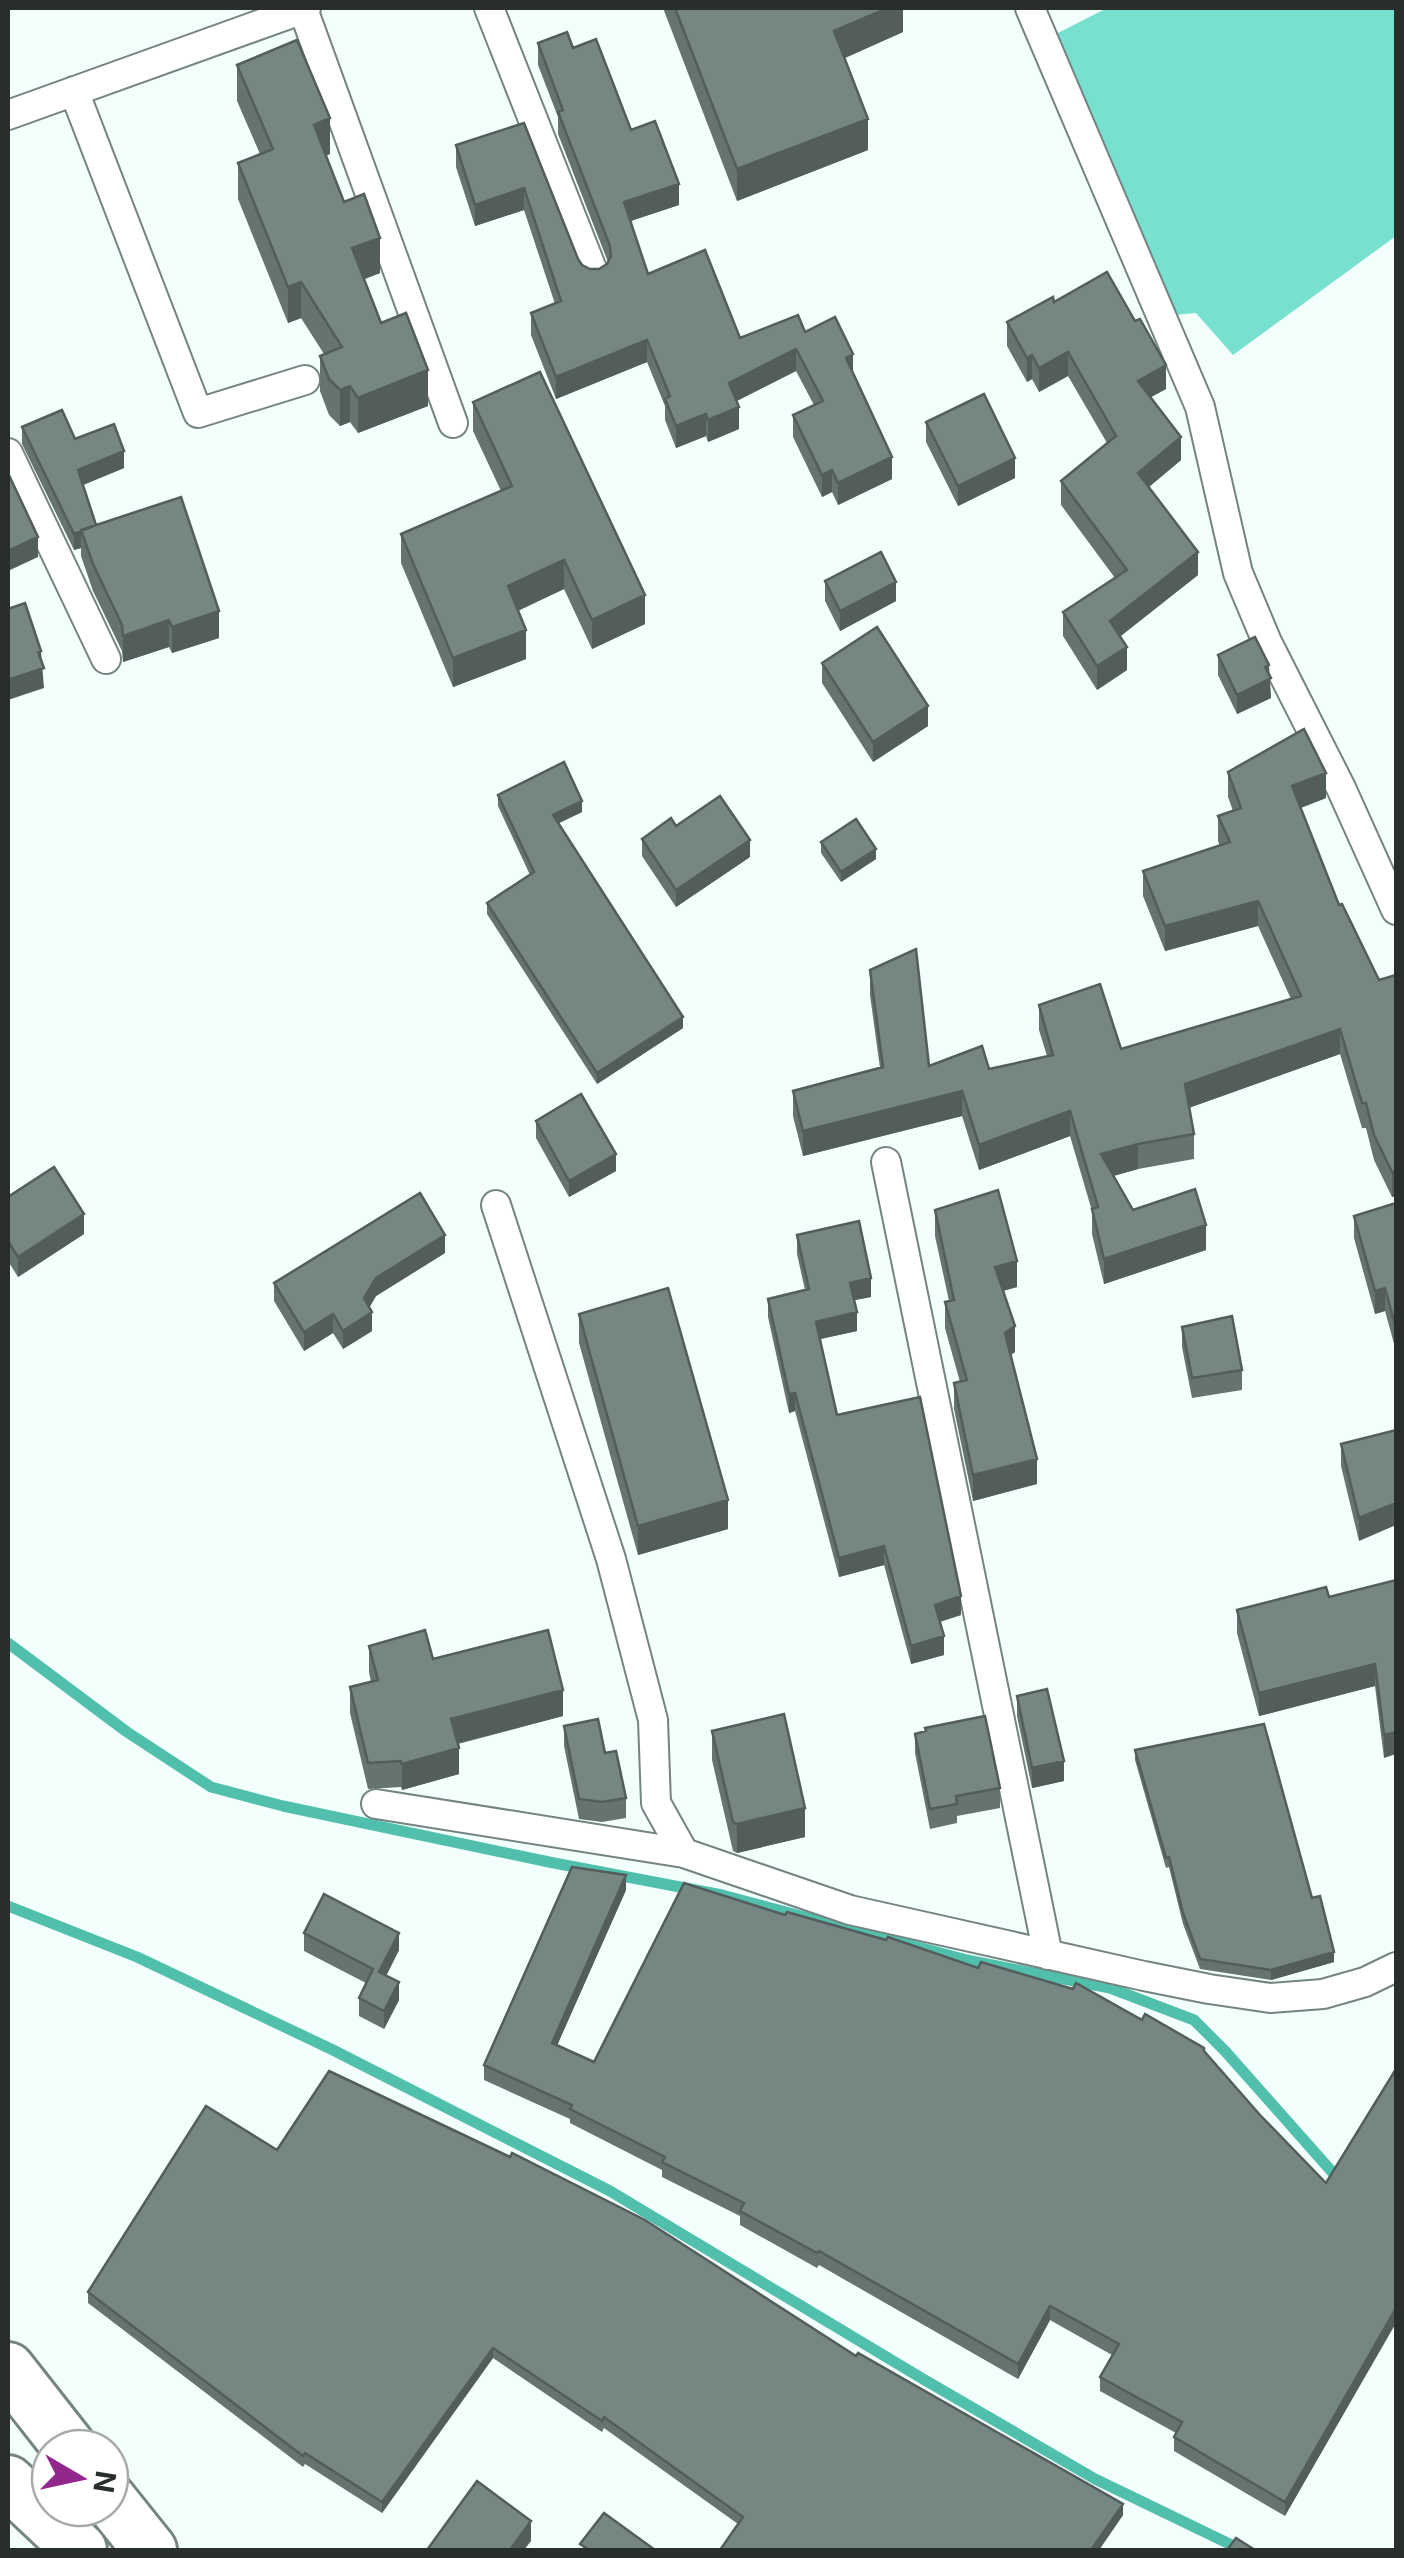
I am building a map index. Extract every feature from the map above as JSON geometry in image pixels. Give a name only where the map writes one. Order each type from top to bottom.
[{"type":"highway","points":[[8,2369],[54,2428]]},
{"type":"highway","points":[[8,2482],[80,2550]]},
{"type":"highway","points":[[130,2525],[150,2550]]},
{"type":"street","points":[[8,115],[304,8],[453,422]]},
{"type":"street","points":[[489,8],[594,274]]},
{"type":"street","points":[[1030,8],[1200,407],[1238,572],[1267,642],[1396,910]]},
{"type":"street","points":[[74,91],[198,413],[304,380]]},
{"type":"street","points":[[8,453],[106,659]]},
{"type":"street","points":[[886,1162],[1048,1955]]},
{"type":"street","points":[[496,1205],[611,1560],[653,1720],[656,1803],[684,1852]]},
{"type":"street","points":[[376,1804],[684,1852],[850,1910],[1144,1976],[1270,1998],[1323,1994],[1365,1982],[1396,1967]]},
{"type":"green space","points":[[1107,8],[1396,8],[1396,236],[1233,355],[1196,313],[1174,315],[1056,34]]},
{"type":"building","points":[[675,8],[888,8],[834,31],[868,119],[737,169]]},
{"type":"building","points":[[567,32],[573,48],[596,39],[631,130],[655,121],[679,184],[624,202],[648,274],[705,250],[740,338],[798,315],[805,332],[835,317],[853,354],[846,358],[892,457],[838,483],[832,470],[822,475],[793,415],[823,401],[796,349],[729,383],[739,407],[708,420],[706,414],[676,426],[665,399],[670,396],[647,340],[556,377],[531,313],[561,301],[524,188],[475,205],[456,145],[524,123],[578,259],[590,269],[607,264],[610,246],[558,112],[563,110],[538,43]]},
{"type":"building","points":[[297,40],[330,118],[314,125],[344,202],[364,194],[380,238],[352,248],[381,323],[406,313],[428,370],[358,398],[350,386],[340,390],[329,379],[320,356],[342,347],[301,282],[288,287],[238,163],[273,149],[237,65]]},
{"type":"building","points":[[1107,272],[1166,365],[1138,381],[1181,437],[1138,473],[1198,552],[1110,621],[1127,647],[1097,666],[1063,612],[1127,570],[1061,481],[1116,436],[1068,352],[1039,368],[1032,355],[1027,358],[1007,322],[1053,297],[1054,302]]},
{"type":"building","points":[[540,372],[645,595],[592,620],[564,560],[508,586],[526,630],[453,658],[401,534],[512,486],[473,402]]},
{"type":"building","points":[[984,394],[1015,458],[958,486],[926,422]]},
{"type":"building","points":[[62,410],[75,439],[114,424],[124,451],[78,470],[96,525],[74,534],[22,427]]},
{"type":"building","points":[[8,473],[38,537],[8,551]]},
{"type":"building","points":[[181,497],[219,611],[172,627],[169,620],[123,636],[122,625],[81,530]]},
{"type":"building","points":[[881,552],[896,582],[840,611],[825,581]]},
{"type":"building","points":[[25,603],[44,668],[8,680],[8,609]]},
{"type":"building","points":[[877,627],[928,706],[873,742],[822,663]]},
{"type":"building","points":[[1255,637],[1271,678],[1237,695],[1218,655]]},
{"type":"building","points":[[1304,729],[1326,773],[1292,786],[1339,905],[1342,904],[1379,980],[1396,975],[1396,1171],[1392,1172],[1374,1135],[1340,1029],[1185,1084],[1194,1134],[1101,1154],[1133,1210],[1195,1189],[1206,1225],[1104,1259],[1092,1209],[1098,1207],[1070,1111],[979,1145],[962,1091],[803,1131],[793,1091],[883,1067],[870,970],[916,949],[929,1066],[982,1046],[989,1069],[1053,1055],[1039,1005],[1100,984],[1121,1049],[1301,996],[1258,901],[1165,926],[1143,871],[1230,842],[1218,816],[1241,808],[1228,772]]},
{"type":"building","points":[[564,762],[582,801],[553,815],[683,1017],[597,1073],[487,903],[534,872],[498,795]]},
{"type":"building","points":[[720,796],[750,840],[676,890],[642,839],[671,818],[676,826]]},
{"type":"building","points":[[856,819],[876,849],[841,872],[821,842]]},
{"type":"building","points":[[581,1094],[616,1154],[569,1181],[536,1121]]},
{"type":"building","points":[[54,1167],[84,1214],[18,1257],[8,1241],[8,1197]]},
{"type":"building","points":[[998,1190],[1017,1261],[995,1267],[1015,1326],[1005,1333],[1037,1459],[973,1475],[954,1383],[967,1380],[945,1302],[954,1300],[935,1210]]},
{"type":"building","points":[[420,1193],[445,1235],[376,1278],[364,1298],[372,1312],[343,1331],[333,1314],[304,1332],[274,1283]]},
{"type":"building","points":[[1396,1203],[1396,1328],[1385,1288],[1375,1291],[1354,1216]]},
{"type":"building","points":[[859,1221],[871,1278],[850,1283],[857,1312],[816,1322],[837,1415],[920,1397],[961,1596],[935,1605],[944,1636],[911,1646],[884,1546],[839,1558],[795,1393],[789,1394],[768,1299],[809,1289],[797,1235]]},
{"type":"building","points":[[668,1288],[728,1500],[638,1526],[579,1314]]},
{"type":"building","points":[[1232,1316],[1242,1370],[1192,1378],[1182,1327]]},
{"type":"building","points":[[1396,1430],[1396,1503],[1359,1518],[1341,1444]]},
{"type":"building","points":[[1396,1580],[1396,1732],[1384,1735],[1375,1664],[1259,1693],[1237,1610],[1326,1587],[1329,1597]]},
{"type":"building","points":[[425,1630],[433,1659],[548,1630],[563,1690],[451,1719],[459,1748],[402,1764],[368,1763],[350,1687],[378,1680],[369,1646]]},
{"type":"building","points":[[1047,1689],[1064,1761],[1032,1768],[1017,1696]]},
{"type":"building","points":[[784,1714],[805,1808],[737,1824],[733,1822],[712,1731]]},
{"type":"building","points":[[985,1716],[1000,1788],[956,1796],[957,1804],[930,1809],[915,1734],[926,1731],[925,1728]]},
{"type":"building","points":[[598,1719],[605,1753],[616,1751],[626,1798],[602,1802],[579,1799],[564,1726]]},
{"type":"building","points":[[1264,1724],[1312,1898],[1320,1896],[1334,1952],[1271,1970],[1200,1959],[1135,1750]]},
{"type":"building","points":[[572,1867],[626,1875],[552,2043],[594,2062],[684,1883],[785,1915],[787,1912],[886,1940],[888,1937],[978,1968],[981,1962],[1073,1989],[1076,1983],[1142,2020],[1145,2014],[1204,2048],[1260,2115],[1326,2183],[1396,2069],[1396,2308],[1285,2502],[1174,2437],[1182,2422],[1100,2377],[1119,2344],[1050,2306],[1018,2364],[819,2251],[740,2211],[744,2203],[662,2162],[665,2157],[570,2109],[572,2105],[484,2065]]},
{"type":"building","points":[[324,1894],[399,1933],[379,1972],[399,1982],[384,2011],[359,1998],[373,1969],[304,1933]]},
{"type":"building","points":[[329,2071],[510,2157],[512,2153],[645,2220],[856,2356],[858,2353],[1123,2504],[1091,2550],[720,2550],[743,2517],[604,2417],[602,2421],[493,2348],[382,2502],[305,2453],[303,2456],[88,2292],[206,2106],[277,2150]]},
{"type":"building","points":[[477,2481],[531,2521],[510,2550],[427,2550]]},
{"type":"building","points":[[604,2513],[655,2550],[589,2550],[580,2544]]},
{"type":"building","points":[[1236,2538],[1255,2550],[1227,2550]]},
{"type":"waterway","points":[[8,1643],[127,1732],[211,1787],[283,1806],[722,1895],[967,1960],[1110,1988],[1194,2020],[1341,2182]]},
{"type":"waterway","points":[[8,1906],[137,1957],[331,2049],[610,2191],[1095,2479],[1242,2550]]}]
